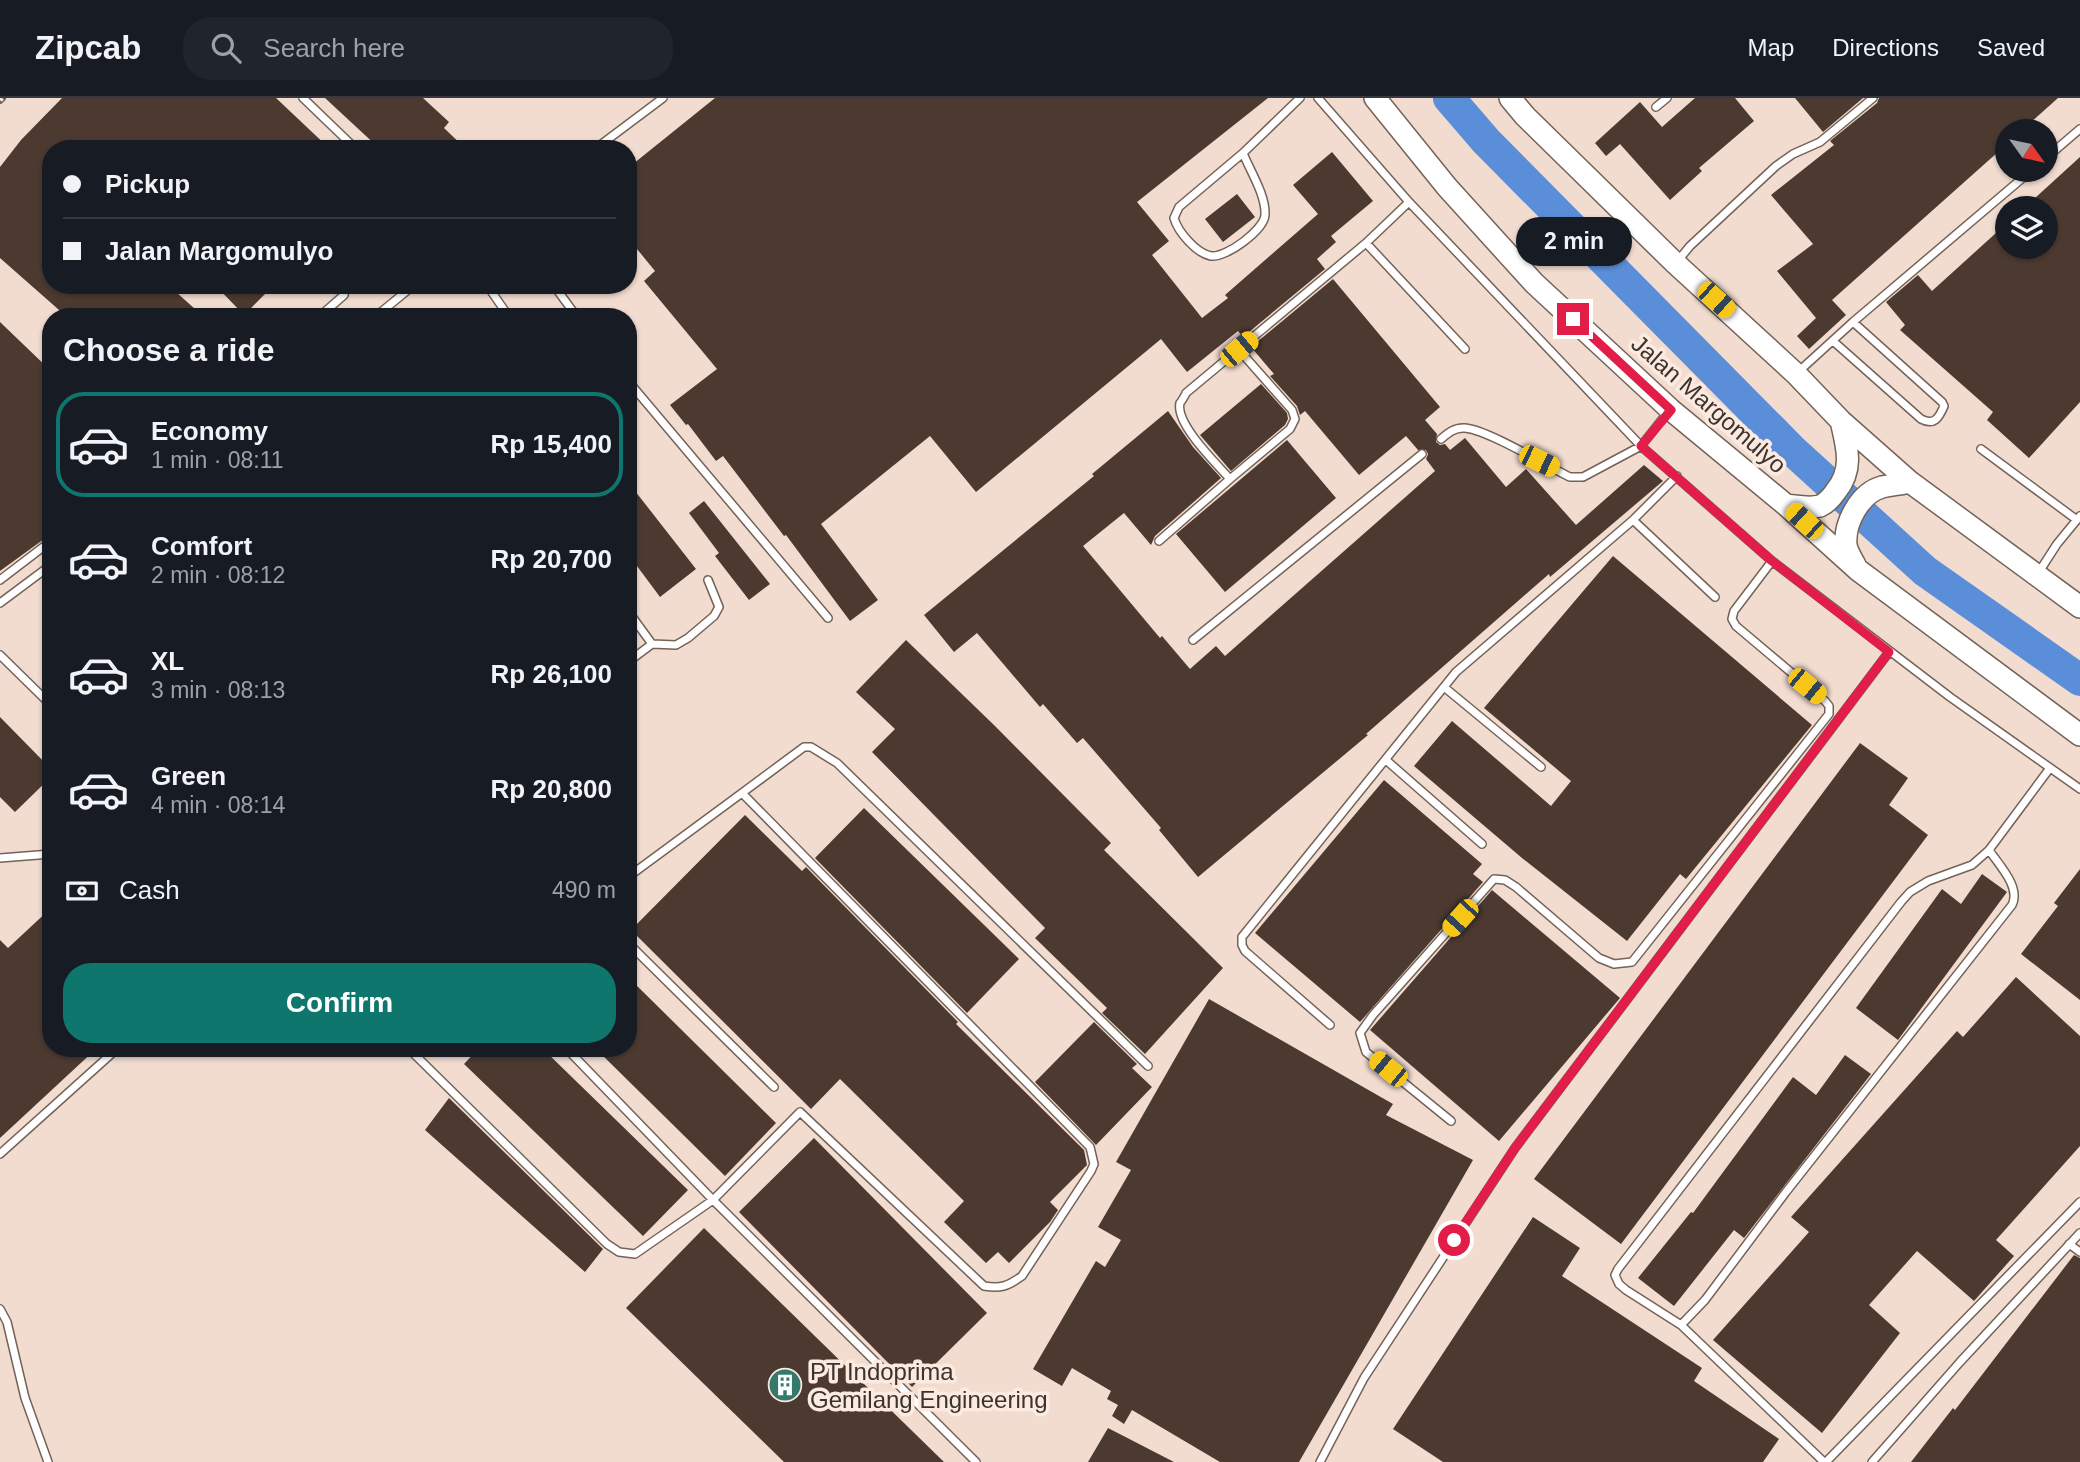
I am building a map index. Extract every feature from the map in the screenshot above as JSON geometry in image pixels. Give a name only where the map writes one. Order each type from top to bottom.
[{"type":"main road","name":"Jalan Margomulyo","points":[[1375,98],[1447,187],[1534,283],[1671,410],[1796,506],[1858,570],[2080,735]]},
{"type":"main road","points":[[1510,98],[1525,116],[1675,263],[1796,374],[1841,421],[1910,482],[2080,607]]},
{"type":"main road","points":[[1796,506],[1821,505],[1829,500],[1845,478],[1848,449],[1841,421]]},
{"type":"main road","points":[[1858,570],[1846,549],[1846,542],[1849,522],[1858,505],[1870,493],[1910,482]]},
{"type":"lane","points":[[303,98],[347,140]]},
{"type":"lane","points":[[607,140],[663,98]]},
{"type":"lane","points":[[1243,153],[1264,204],[1265,219],[1258,230],[1222,255],[1210,256],[1198,249],[1177,228],[1174,218],[1180,207],[1243,153],[1300,98]]},
{"type":"lane","points":[[1318,98],[1409,202],[1641,446],[1772,561],[1889,652],[2080,789]]},
{"type":"lane","points":[[1656,107],[1667,98]]},
{"type":"lane","points":[[1675,263],[1776,166],[1793,154],[1820,142],[1874,98]]},
{"type":"lane","points":[[2058,148],[2080,129]]},
{"type":"lane","points":[[1796,374],[2018,182]]},
{"type":"lane","points":[[1230,480],[1189,430],[1181,415],[1180,403],[1186,393],[1366,243],[1409,202]]},
{"type":"lane","points":[[1366,243],[1465,349]]},
{"type":"lane","points":[[329,308],[344,294]]},
{"type":"lane","points":[[386,308],[403,294]]},
{"type":"lane","points":[[1833,341],[1921,419],[1934,422],[1944,406],[1942,402],[1853,322]]},
{"type":"lane","points":[[1158,541],[1290,429],[1295,419],[1292,410],[1239,349]]},
{"type":"lane","points":[[637,392],[828,618]]},
{"type":"lane","points":[[1441,439],[1452,430],[1464,428],[1481,432],[1570,477],[1583,477],[1641,446],[1671,410]]},
{"type":"lane","points":[[1981,449],[2078,518],[2037,575]]},
{"type":"lane","points":[[1193,640],[1422,454]]},
{"type":"lane","points":[[1330,1025],[1245,951],[1241,945],[1242,937],[1457,672],[1633,520],[1678,476]]},
{"type":"lane","points":[[1633,520],[1715,597]]},
{"type":"lane","points":[[0,580],[42,548]]},
{"type":"lane","points":[[1451,1121],[1366,1052],[1360,1033],[1494,879],[1505,880],[1516,887],[1599,958],[1615,964],[1632,962],[1829,714],[1829,706],[1825,701],[1736,626],[1732,619],[1734,611],[1772,561]]},
{"type":"lane","points":[[0,603],[42,572]]},
{"type":"lane","points":[[637,655],[652,644],[676,645],[698,631],[714,616],[719,607],[708,580]]},
{"type":"lane","points":[[637,623],[652,644]]},
{"type":"lane","points":[[1320,1462],[1364,1377],[1515,1148],[1889,652]]},
{"type":"lane","points":[[0,655],[42,696]]},
{"type":"lane","points":[[1444,687],[1541,767]]},
{"type":"lane","points":[[637,870],[804,747],[818,750],[836,763],[1148,1066]]},
{"type":"lane","points":[[1386,760],[1482,844]]},
{"type":"lane","points":[[2050,768],[1989,850],[1972,864],[1928,881],[1910,892],[1901,902],[1615,1275],[1626,1290],[1681,1325],[1825,1462],[2080,1202]]},
{"type":"lane","points":[[418,1057],[607,1244],[620,1252],[635,1254],[713,1200],[800,1112],[984,1286],[998,1289],[1009,1286],[1022,1276],[1094,1164],[1090,1147],[741,793]]},
{"type":"lane","points":[[1681,1325],[1705,1300],[1786,1192],[2012,905],[2015,891],[1989,850]]},
{"type":"lane","points":[[0,858],[42,855]]},
{"type":"lane","points":[[637,952],[774,1087]]},
{"type":"lane","points":[[0,1154],[108,1057]]},
{"type":"lane","points":[[575,1057],[713,1200],[976,1462]]},
{"type":"lane","points":[[1872,1462],[2080,1233]]},
{"type":"lane","points":[[2069,1244],[2080,1252]]},
{"type":"lane","points":[[0,1309],[7,1322],[25,1398],[48,1462]]},
{"type":"building","points":[[62,98],[276,98],[320,140],[42,140],[42,294],[178,294],[194,308],[57,308],[0,258],[0,167],[21,140]]},
{"type":"building","points":[[325,98],[423,98],[449,122],[444,128],[457,140],[370,140]]},
{"type":"building","points":[[715,98],[1268,98],[1137,202],[1169,241],[1152,255],[1202,318],[1228,298],[1225,295],[1318,214],[1293,185],[1332,152],[1373,201],[1331,236],[1336,242],[1317,259],[1325,269],[1243,337],[1238,331],[1187,372],[1161,339],[976,492],[930,436],[821,524],[878,600],[850,621],[723,456],[716,461],[670,405],[717,369],[644,281],[655,271],[637,249],[637,161]]},
{"type":"building","points":[[1695,98],[1735,98],[1754,121],[1699,168],[1702,171],[1670,200],[1620,144],[1606,156],[1595,143],[1640,102],[1662,127]]},
{"type":"building","points":[[1795,98],[1863,98],[1823,132]]},
{"type":"building","points":[[1879,98],[2058,98],[2034,119],[1995,119],[1995,155],[1832,300],[1846,315],[1809,349],[1797,336],[1816,318],[1777,271],[1813,244],[1771,195],[1834,145],[1830,141],[1877,103]]},
{"type":"building","points":[[2080,157],[2080,402],[2029,458],[1987,420],[1993,412],[1900,330],[1905,325],[1886,302],[1918,275],[1932,291],[1995,234],[1995,259],[2058,259],[2058,196],[2037,196],[2053,182],[2058,182],[2058,177]]},
{"type":"building","points":[[1237,194],[1255,217],[1223,242],[1205,219]]},
{"type":"building","points":[[1333,279],[1440,407],[1425,420],[1437,434],[1436,442],[1445,444],[1450,450],[1465,438],[1506,487],[1526,469],[1576,525],[1644,465],[1663,481],[1550,577],[1549,574],[1366,734],[1368,735],[1198,877],[1159,830],[1161,828],[1083,738],[1077,743],[1043,704],[1040,707],[977,633],[954,652],[924,615],[1094,476],[1092,474],[1168,411],[1193,447],[1221,478],[1155,536],[1151,545],[1124,513],[1083,546],[1160,638],[1162,636],[1190,669],[1216,646],[1225,656],[1435,471],[1426,459],[1426,450],[1418,450],[1406,436],[1359,475],[1305,411],[1300,415],[1297,406],[1270,376],[1274,374],[1251,347]]},
{"type":"building","points":[[224,294],[265,294],[251,308],[237,308]]},
{"type":"building","points":[[0,322],[42,362],[42,541],[0,571]]},
{"type":"building","points":[[1261,384],[1287,413],[1288,419],[1285,425],[1231,471],[1200,435]]},
{"type":"building","points":[[1287,440],[1336,498],[1225,592],[1176,534]]},
{"type":"building","points":[[637,494],[696,569],[660,597],[637,566]]},
{"type":"building","points":[[704,501],[770,584],[749,600],[715,556],[719,553],[689,513]]},
{"type":"building","points":[[1613,556],[1812,725],[1686,879],[1680,874],[1627,941],[1522,858],[1414,766],[1452,721],[1551,806],[1571,781],[1484,708]]},
{"type":"building","points":[[906,640],[1111,843],[1104,850],[1223,968],[1145,1054],[1102,1013],[1107,1008],[1035,938],[1045,928],[872,752],[895,729],[856,692]]},
{"type":"building","points":[[0,717],[42,760],[42,786],[15,812],[0,797]]},
{"type":"building","points":[[1860,743],[1908,778],[1889,805],[1928,835],[1621,1244],[1534,1179]]},
{"type":"building","points":[[1384,780],[1482,864],[1473,874],[1483,882],[1360,1022],[1255,933]]},
{"type":"building","points":[[864,808],[1019,959],[967,1013],[815,858]]},
{"type":"building","points":[[745,815],[802,871],[806,867],[958,1022],[956,1024],[1084,1150],[1087,1165],[1050,1202],[1058,1210],[1050,1222],[1009,1263],[998,1252],[986,1263],[944,1222],[964,1201],[840,1079],[811,1109],[637,936],[637,924]]},
{"type":"building","points":[[2080,869],[2080,1000],[2021,954],[2058,906],[2054,903]]},
{"type":"building","points":[[1982,874],[2007,892],[1898,1040],[1856,1008],[1942,889],[1961,904]]},
{"type":"building","points":[[1492,890],[1620,998],[1499,1141],[1370,1030]]},
{"type":"building","points":[[42,916],[42,1057],[87,1057],[0,1138],[0,940],[8,948]]},
{"type":"building","points":[[2016,977],[2080,1036],[2080,1146],[1996,1240],[2014,1256],[1974,1301],[1917,1251],[1869,1305],[1900,1333],[1822,1433],[1713,1340],[1809,1232],[1791,1217],[1957,1031],[1963,1037]]},
{"type":"building","points":[[637,986],[776,1123],[725,1176],[604,1057],[637,1057]]},
{"type":"building","points":[[1209,999],[1393,1104],[1386,1115],[1473,1160],[1299,1462],[1220,1462],[1132,1410],[1124,1424],[1112,1416],[1118,1405],[1107,1399],[1111,1391],[1072,1368],[1062,1386],[1033,1369],[1096,1261],[1105,1267],[1121,1240],[1098,1227],[1131,1170],[1116,1162]]},
{"type":"building","points":[[1094,1022],[1137,1064],[1132,1068],[1152,1087],[1096,1145],[1035,1082]]},
{"type":"building","points":[[1845,1055],[1871,1074],[1744,1238],[1734,1230],[1674,1306],[1638,1278],[1691,1212],[1693,1213],[1793,1077],[1816,1095]]},
{"type":"building","points":[[471,1057],[551,1057],[688,1190],[643,1236],[464,1064]]},
{"type":"building","points":[[449,1098],[603,1249],[585,1272],[425,1130]]},
{"type":"building","points":[[814,1138],[987,1313],[912,1387],[739,1212]]},
{"type":"building","points":[[1533,1217],[1580,1248],[1562,1276],[1702,1368],[1694,1381],[1779,1439],[1763,1462],[1443,1462],[1393,1429]]},
{"type":"building","name":"PT Indoprima Gemilang Engineering","points":[[704,1228],[944,1462],[784,1462],[626,1308]]},
{"type":"building","points":[[2074,1255],[2080,1258],[2080,1462],[1911,1462],[1953,1408],[1955,1410]]},
{"type":"building","points":[[1108,1428],[1174,1462],[1088,1462]]},
{"type":"waterway","points":[[1449,98],[1486,141],[1792,450],[1925,571],[2080,680]]},
{"type":"place","name":"PT Indoprima Gemilang Engineering","points":[[785,1385]]},
{"type":"route","points":[[1454,1240],[1515,1148],[1889,652],[1772,561],[1641,446],[1671,410],[1573,319]]}]
